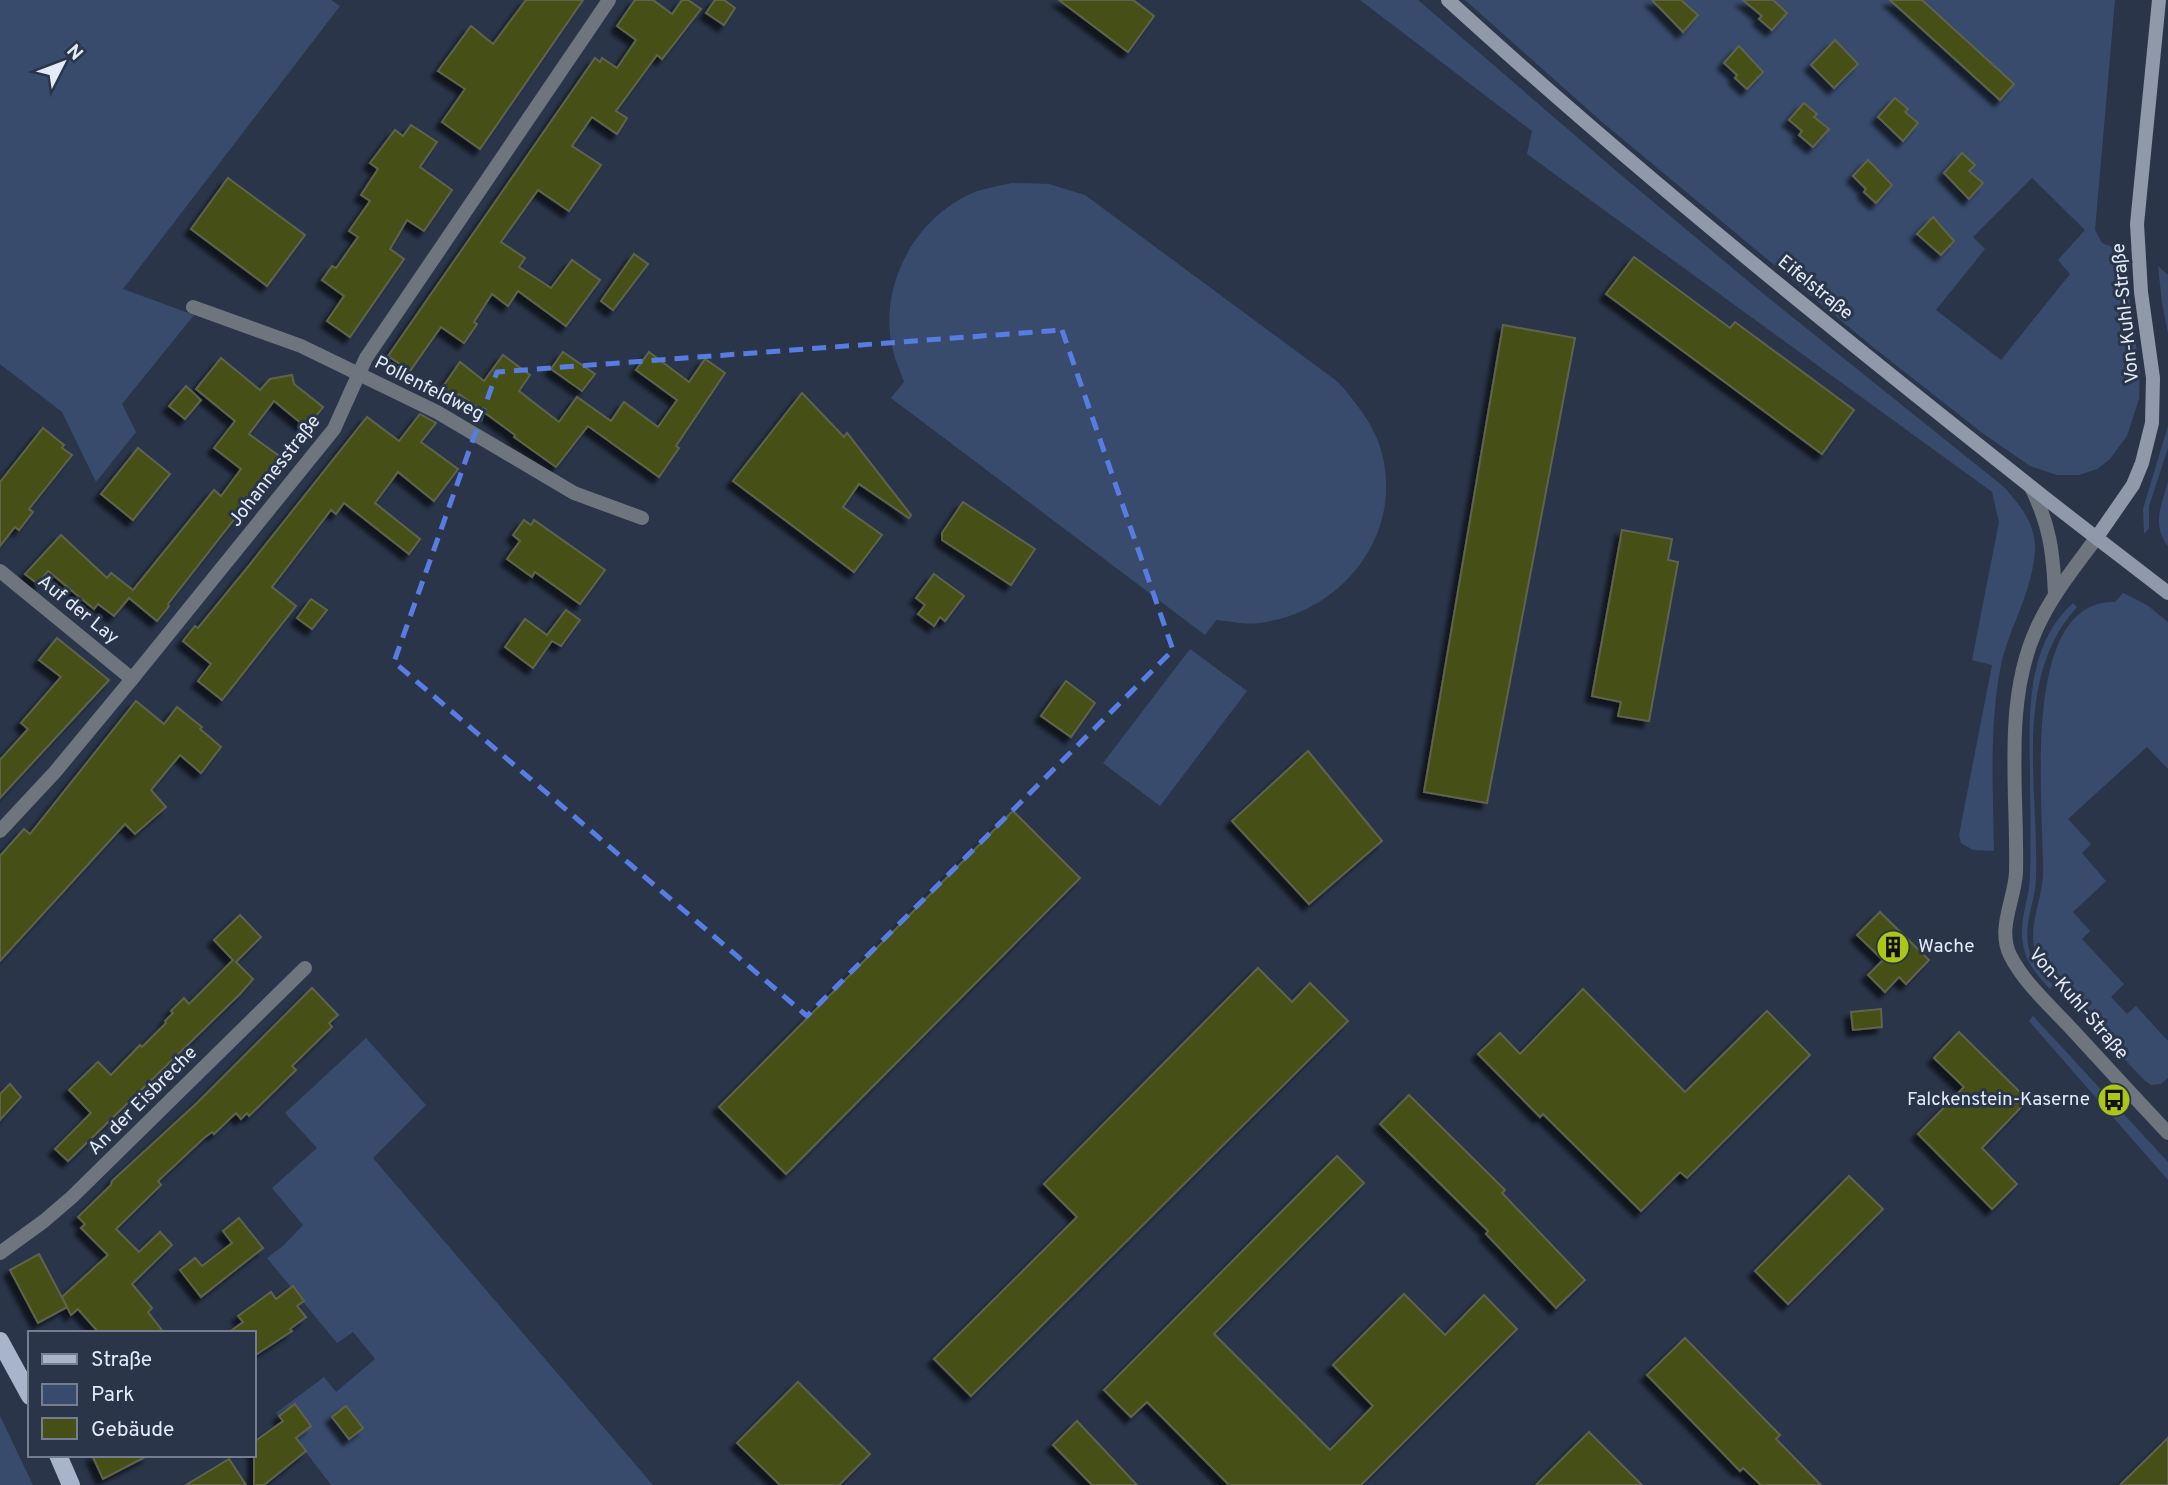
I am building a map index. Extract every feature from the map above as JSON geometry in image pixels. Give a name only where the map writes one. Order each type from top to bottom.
[{"type":"main road","points":[[0,1340],[28,1392]]},
{"type":"main road","points":[[59,1457],[71,1485]]},
{"type":"street","name":"Johannesstraße","points":[[0,831],[55,772],[334,429],[366,358],[609,0]]},
{"type":"street","name":"Eifelstraße","points":[[1448,0],[1610,143],[1799,300],[2031,487],[2168,593]]},
{"type":"street","name":"Von-Kuhl-Straße","points":[[2159,0],[2137,224],[2141,292],[2154,378],[2152,423],[2143,463],[2133,485],[2055,595],[2034,633],[2018,693],[2015,720],[2015,880],[2005,937],[2009,953],[2036,991],[2168,1133]]},
{"type":"street","name":"Pollenfeldweg","points":[[193,307],[301,346],[437,412],[574,493],[642,517]]},
{"type":"street","points":[[2031,487],[2050,534],[2055,595]]},
{"type":"street","name":"Auf der Lay","points":[[0,571],[132,679]]},
{"type":"street","name":"An der Eisbreche","points":[[0,1253],[44,1222],[72,1197],[305,968]]},
{"type":"highlighted area","points":[[1062,330],[1173,650],[807,1016],[394,662],[497,372]]},
{"type":"green space","points":[[0,0],[331,0],[340,6],[123,289],[194,315],[122,404],[136,432],[96,482],[62,412],[0,364]]},
{"type":"green space","points":[[1360,0],[1418,0],[1760,291],[2004,487],[2020,507],[2032,530],[2034,562],[2031,578],[2005,650],[1997,688],[1993,757],[1994,851],[1973,850],[1961,843],[1959,835],[1992,665],[1972,660],[1999,522],[1992,492],[1527,154],[1532,131]]},
{"type":"green space","points":[[1465,0],[2115,0],[2095,230],[2102,243],[2125,252],[2131,316],[2140,369],[2139,399],[2127,436],[2110,459],[2097,469],[2079,475],[2057,475],[2030,466],[1981,432],[1873,347],[1602,122]],"holes":[[[2032,178],[2085,230],[2058,260],[2070,274],[2001,360],[1936,310],[1985,249],[1973,237]]]},
{"type":"green space","points":[[1012,183],[1049,184],[1085,195],[1338,382],[1369,422],[1378,440],[1386,481],[1384,511],[1375,539],[1360,564],[1340,586],[1316,604],[1289,616],[1259,623],[1216,620],[1205,635],[891,398],[904,382],[893,350],[889,323],[891,299],[906,255],[935,217],[954,203],[975,192]]},
{"type":"green space","points":[[2158,266],[2168,275],[2168,333],[2162,303]]},
{"type":"green space","points":[[2168,426],[2168,448],[2149,506],[2149,528],[2144,534],[2143,509]]},
{"type":"green space","points":[[2168,481],[2168,546],[2160,530],[2159,514]]},
{"type":"green space","points":[[2123,593],[2147,605],[2168,622],[2168,769],[2147,747],[2068,819],[2091,844],[2082,853],[2106,881],[2073,912],[2090,931],[2082,939],[2124,984],[2111,997],[2127,1014],[2136,1006],[2168,1041],[2168,1078],[2161,1084],[2151,1085],[2068,998],[2038,957],[2033,941],[2043,876],[2041,762],[2043,715],[2050,671],[2063,635],[2084,610],[2115,602]]},
{"type":"green space","points":[[2073,603],[2077,607],[2057,635],[2044,667],[2036,700],[2033,735],[2036,876],[2027,936],[2034,962],[2053,985],[2050,989],[2029,963],[2022,935],[2030,875],[2031,705],[2038,660],[2046,639]]},
{"type":"green space","points":[[1190,649],[1247,691],[1160,806],[1103,763]]},
{"type":"green space","points":[[2033,1016],[2168,1162],[2168,1180],[2029,1021]]},
{"type":"green space","points":[[366,1038],[426,1105],[373,1158],[653,1485],[331,1485],[276,1413],[324,1377],[336,1392],[375,1359],[353,1332],[337,1343],[267,1258],[303,1225],[272,1188],[317,1148],[285,1113]]},
{"type":"green space","points":[[0,1416],[33,1485],[0,1485]]},
{"type":"building","points":[[526,0],[583,0],[480,149],[442,122],[465,89],[438,71],[471,26],[493,44]]},
{"type":"building","points":[[635,0],[653,0],[672,14],[682,0],[688,0],[701,9],[662,59],[657,55],[616,111],[627,118],[617,134],[592,117],[572,146],[601,165],[569,211],[538,190],[501,242],[525,258],[519,267],[551,288],[572,260],[600,280],[566,326],[518,291],[508,306],[492,294],[464,343],[441,327],[410,371],[388,356],[595,58],[600,62],[602,58],[617,68],[636,40],[617,26]]},
{"type":"building","points":[[715,0],[724,0],[735,8],[724,25],[706,13]]},
{"type":"building","points":[[1059,0],[1133,0],[1154,16],[1128,52]]},
{"type":"building","points":[[1652,0],[1681,0],[1698,15],[1683,32]]},
{"type":"building","points":[[1743,0],[1773,0],[1787,13],[1772,30],[1759,19],[1762,16]]},
{"type":"building","points":[[1890,0],[1922,0],[2014,84],[2000,100]]},
{"type":"building","points":[[1835,40],[1858,64],[1834,88],[1811,65]]},
{"type":"building","points":[[1739,46],[1763,72],[1747,89],[1724,63]]},
{"type":"building","points":[[1895,98],[1908,109],[1905,112],[1918,123],[1903,141],[1878,117]]},
{"type":"building","points":[[1804,103],[1817,114],[1814,117],[1829,129],[1813,147],[1799,135],[1802,131],[1789,120]]},
{"type":"building","points":[[411,125],[437,142],[420,167],[452,190],[424,231],[407,220],[390,249],[404,259],[350,337],[327,321],[344,296],[322,280],[332,266],[336,268],[358,237],[349,231],[370,201],[361,195],[378,169],[370,163],[395,130],[403,136]]},
{"type":"building","points":[[1962,153],[1975,165],[1969,171],[1983,183],[1969,199],[1944,173]]},
{"type":"building","points":[[1868,160],[1892,185],[1876,203],[1853,176]]},
{"type":"building","points":[[228,178],[305,235],[267,286],[191,229]]},
{"type":"building","points":[[1933,217],[1954,241],[1941,255],[1917,234]]},
{"type":"building","points":[[634,254],[648,264],[613,310],[601,301]]},
{"type":"building","points":[[1634,257],[1730,328],[1735,322],[1854,410],[1822,454],[1606,294]]},
{"type":"building","points":[[1503,325],[1575,338],[1487,803],[1424,792]]},
{"type":"building","points":[[563,352],[595,374],[582,391],[551,369]]},
{"type":"building","points":[[649,352],[689,382],[705,359],[725,373],[676,446],[679,448],[659,477],[588,426],[556,467],[459,394],[456,398],[442,388],[460,362],[484,381],[503,355],[530,375],[519,391],[559,422],[577,397],[611,421],[624,402],[658,427],[677,400],[636,370]]},
{"type":"building","points":[[221,358],[260,390],[270,379],[292,375],[294,384],[323,407],[307,428],[274,401],[249,434],[282,458],[157,621],[129,598],[114,616],[98,604],[94,609],[48,571],[38,584],[25,574],[61,535],[107,578],[111,573],[133,590],[214,490],[221,496],[241,469],[214,448],[235,421],[196,389]]},
{"type":"building","points":[[186,386],[201,400],[185,419],[169,406]]},
{"type":"building","points":[[802,393],[844,437],[847,433],[911,515],[909,518],[859,484],[843,507],[882,535],[854,572],[733,481]]},
{"type":"building","points":[[420,414],[436,423],[421,442],[458,469],[434,501],[398,472],[375,503],[420,539],[409,554],[344,503],[336,514],[331,510],[272,587],[296,606],[222,700],[198,681],[211,664],[183,641],[195,626],[198,628],[367,417],[399,441]]},
{"type":"building","points":[[43,428],[72,455],[29,509],[33,512],[19,530],[15,527],[0,546],[0,482]]},
{"type":"building","points":[[138,448],[170,474],[133,520],[101,494]]},
{"type":"building","points":[[963,502],[1035,549],[1011,585],[942,540],[942,533]]},
{"type":"building","points":[[524,520],[531,525],[534,520],[605,570],[580,604],[535,572],[532,577],[507,559],[520,541],[513,535]]},
{"type":"building","points":[[1622,530],[1672,539],[1668,560],[1678,562],[1649,721],[1618,716],[1621,702],[1592,696]]},
{"type":"building","points":[[934,574],[964,596],[945,621],[940,617],[934,626],[918,614],[925,605],[916,598]]},
{"type":"building","points":[[311,599],[327,610],[312,629],[297,618]]},
{"type":"building","points":[[566,610],[580,620],[561,646],[552,641],[533,668],[505,647],[525,619],[547,635]]},
{"type":"building","points":[[57,638],[109,680],[0,798],[0,760],[28,729],[21,723],[61,677],[39,660]]},
{"type":"building","points":[[1066,681],[1095,703],[1071,737],[1041,716]]},
{"type":"building","points":[[136,701],[164,724],[177,707],[221,747],[201,773],[180,755],[151,790],[166,807],[135,834],[125,824],[0,961],[0,856],[24,829],[30,834]]},
{"type":"building","points":[[1308,751],[1382,841],[1309,904],[1232,821]]},
{"type":"building","points":[[1013,811],[1080,878],[786,1174],[719,1107]]},
{"type":"building","name":"Wache","points":[[1880,912],[1929,960],[1906,984],[1899,977],[1885,992],[1868,975],[1883,960],[1857,935]]},
{"type":"building","points":[[240,915],[261,937],[236,962],[253,979],[68,1161],[55,1149],[91,1113],[69,1090],[98,1062],[111,1075],[166,1023],[173,1013],[171,1011],[184,998],[189,1004],[233,960],[214,940]]},
{"type":"building","points":[[1258,968],[1292,1002],[1310,983],[1348,1021],[971,1396],[934,1359],[1077,1217],[1044,1184]]},
{"type":"building","points":[[312,988],[338,1015],[329,1023],[332,1027],[292,1066],[296,1070],[249,1116],[247,1113],[241,1119],[236,1113],[214,1134],[212,1132],[204,1138],[158,1181],[161,1185],[116,1229],[139,1252],[160,1232],[172,1245],[132,1284],[152,1308],[148,1312],[162,1331],[97,1331],[78,1309],[71,1315],[62,1297],[108,1255],[81,1228],[85,1224],[78,1217],[112,1181],[198,1102]]},
{"type":"building","points":[[1583,989],[1685,1092],[1767,1011],[1810,1055],[1687,1178],[1680,1172],[1641,1211],[1543,1114],[1540,1117],[1478,1054],[1500,1033],[1520,1054]]},
{"type":"building","points":[[1881,1009],[1882,1027],[1853,1030],[1851,1012]]},
{"type":"building","points":[[1959,1032],[2028,1100],[1982,1148],[2017,1184],[1992,1209],[1918,1134],[1964,1087],[1934,1058]]},
{"type":"building","points":[[10,1084],[21,1097],[0,1120],[0,1094]]},
{"type":"building","points":[[1409,1095],[1505,1190],[1502,1193],[1585,1280],[1556,1308],[1486,1234],[1488,1231],[1380,1124]]},
{"type":"building","points":[[1337,1156],[1364,1183],[1214,1334],[1330,1450],[1373,1406],[1333,1365],[1404,1294],[1445,1335],[1484,1295],[1517,1329],[1361,1485],[1229,1485],[1147,1402],[1131,1417],[1104,1390]]},
{"type":"building","points":[[1849,1176],[1883,1209],[1788,1304],[1755,1271]]},
{"type":"building","points":[[239,1218],[263,1248],[201,1297],[180,1270],[195,1258],[202,1266],[232,1243],[223,1231]]},
{"type":"building","points":[[39,1254],[67,1307],[38,1323],[10,1270]]},
{"type":"building","points":[[293,1286],[304,1301],[297,1306],[306,1317],[290,1329],[292,1331],[256,1355],[256,1331],[231,1331],[243,1322],[238,1316],[271,1292],[276,1299]]},
{"type":"building","points":[[1685,1338],[1780,1435],[1776,1439],[1821,1485],[1761,1485],[1743,1468],[1740,1471],[1647,1375]]},
{"type":"building","points":[[798,1382],[870,1454],[839,1485],[780,1485],[737,1443]]},
{"type":"building","points":[[295,1404],[311,1426],[296,1438],[306,1451],[264,1485],[254,1485],[256,1441],[283,1421],[279,1416]]},
{"type":"building","points":[[346,1406],[363,1428],[349,1439],[332,1417]]},
{"type":"building","points":[[1077,1421],[1137,1485],[1092,1485],[1053,1445]]},
{"type":"building","points":[[1589,1432],[1642,1485],[1536,1485]]},
{"type":"building","points":[[2168,1438],[2168,1485],[2120,1485]]},
{"type":"building","points":[[93,1457],[145,1457],[103,1479]]},
{"type":"building","points":[[229,1459],[246,1485],[186,1485]]},
{"type":"place","name":"Wache","points":[[1893,947]]},
{"type":"place","name":"Falckenstein-Kaserne","points":[[2114,1100]]}]
